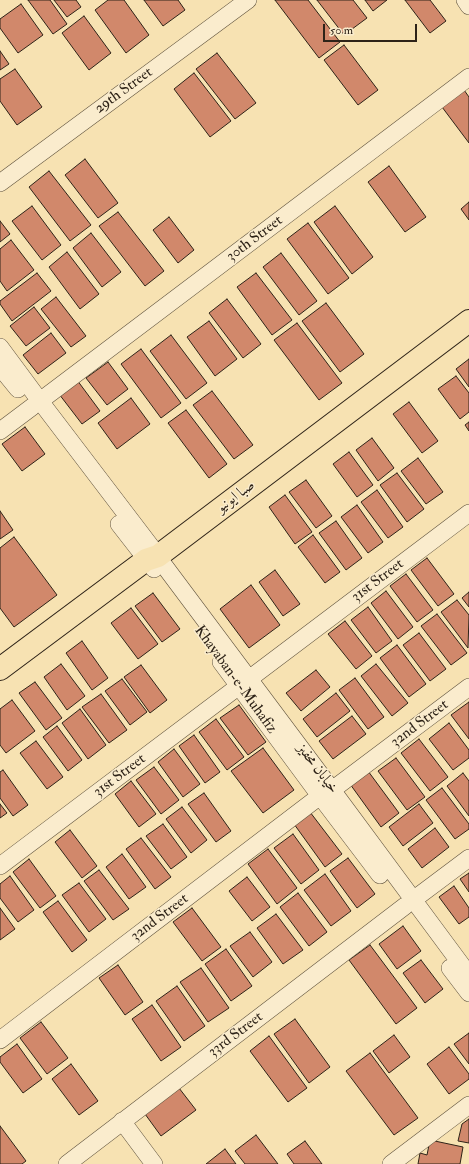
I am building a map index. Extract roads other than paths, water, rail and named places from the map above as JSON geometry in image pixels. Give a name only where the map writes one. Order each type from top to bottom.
[{"type":"main road","name":"صبا ایونیو","points":[[0,683],[469,321]]},
{"type":"main road","name":"صبا ایونیو","points":[[0,669],[155,562],[469,335]]},
{"type":"street","name":"29th Street","points":[[0,183],[248,0]]},
{"type":"street","points":[[465,0],[469,6]]},
{"type":"street","name":"30th Street","points":[[0,431],[469,77]]},
{"type":"street","points":[[0,346],[36,404],[244,682]]},
{"type":"street","points":[[0,367],[36,404]]},
{"type":"street","name":"31st Street","points":[[0,866],[469,513]]},
{"type":"street","name":"Khayaban-e-Muhafiz","points":[[244,682],[409,903]]},
{"type":"street","name":"32nd Street","points":[[0,1040],[326,793],[469,687]]},
{"type":"street","name":"33rd Street","points":[[67,1164],[469,858]]},
{"type":"street","points":[[409,903],[469,975]]},
{"type":"street","points":[[409,903],[469,993]]},
{"type":"street","points":[[391,1164],[469,1105]]},
{"type":"street","points":[[122,1121],[154,1164]]}]
